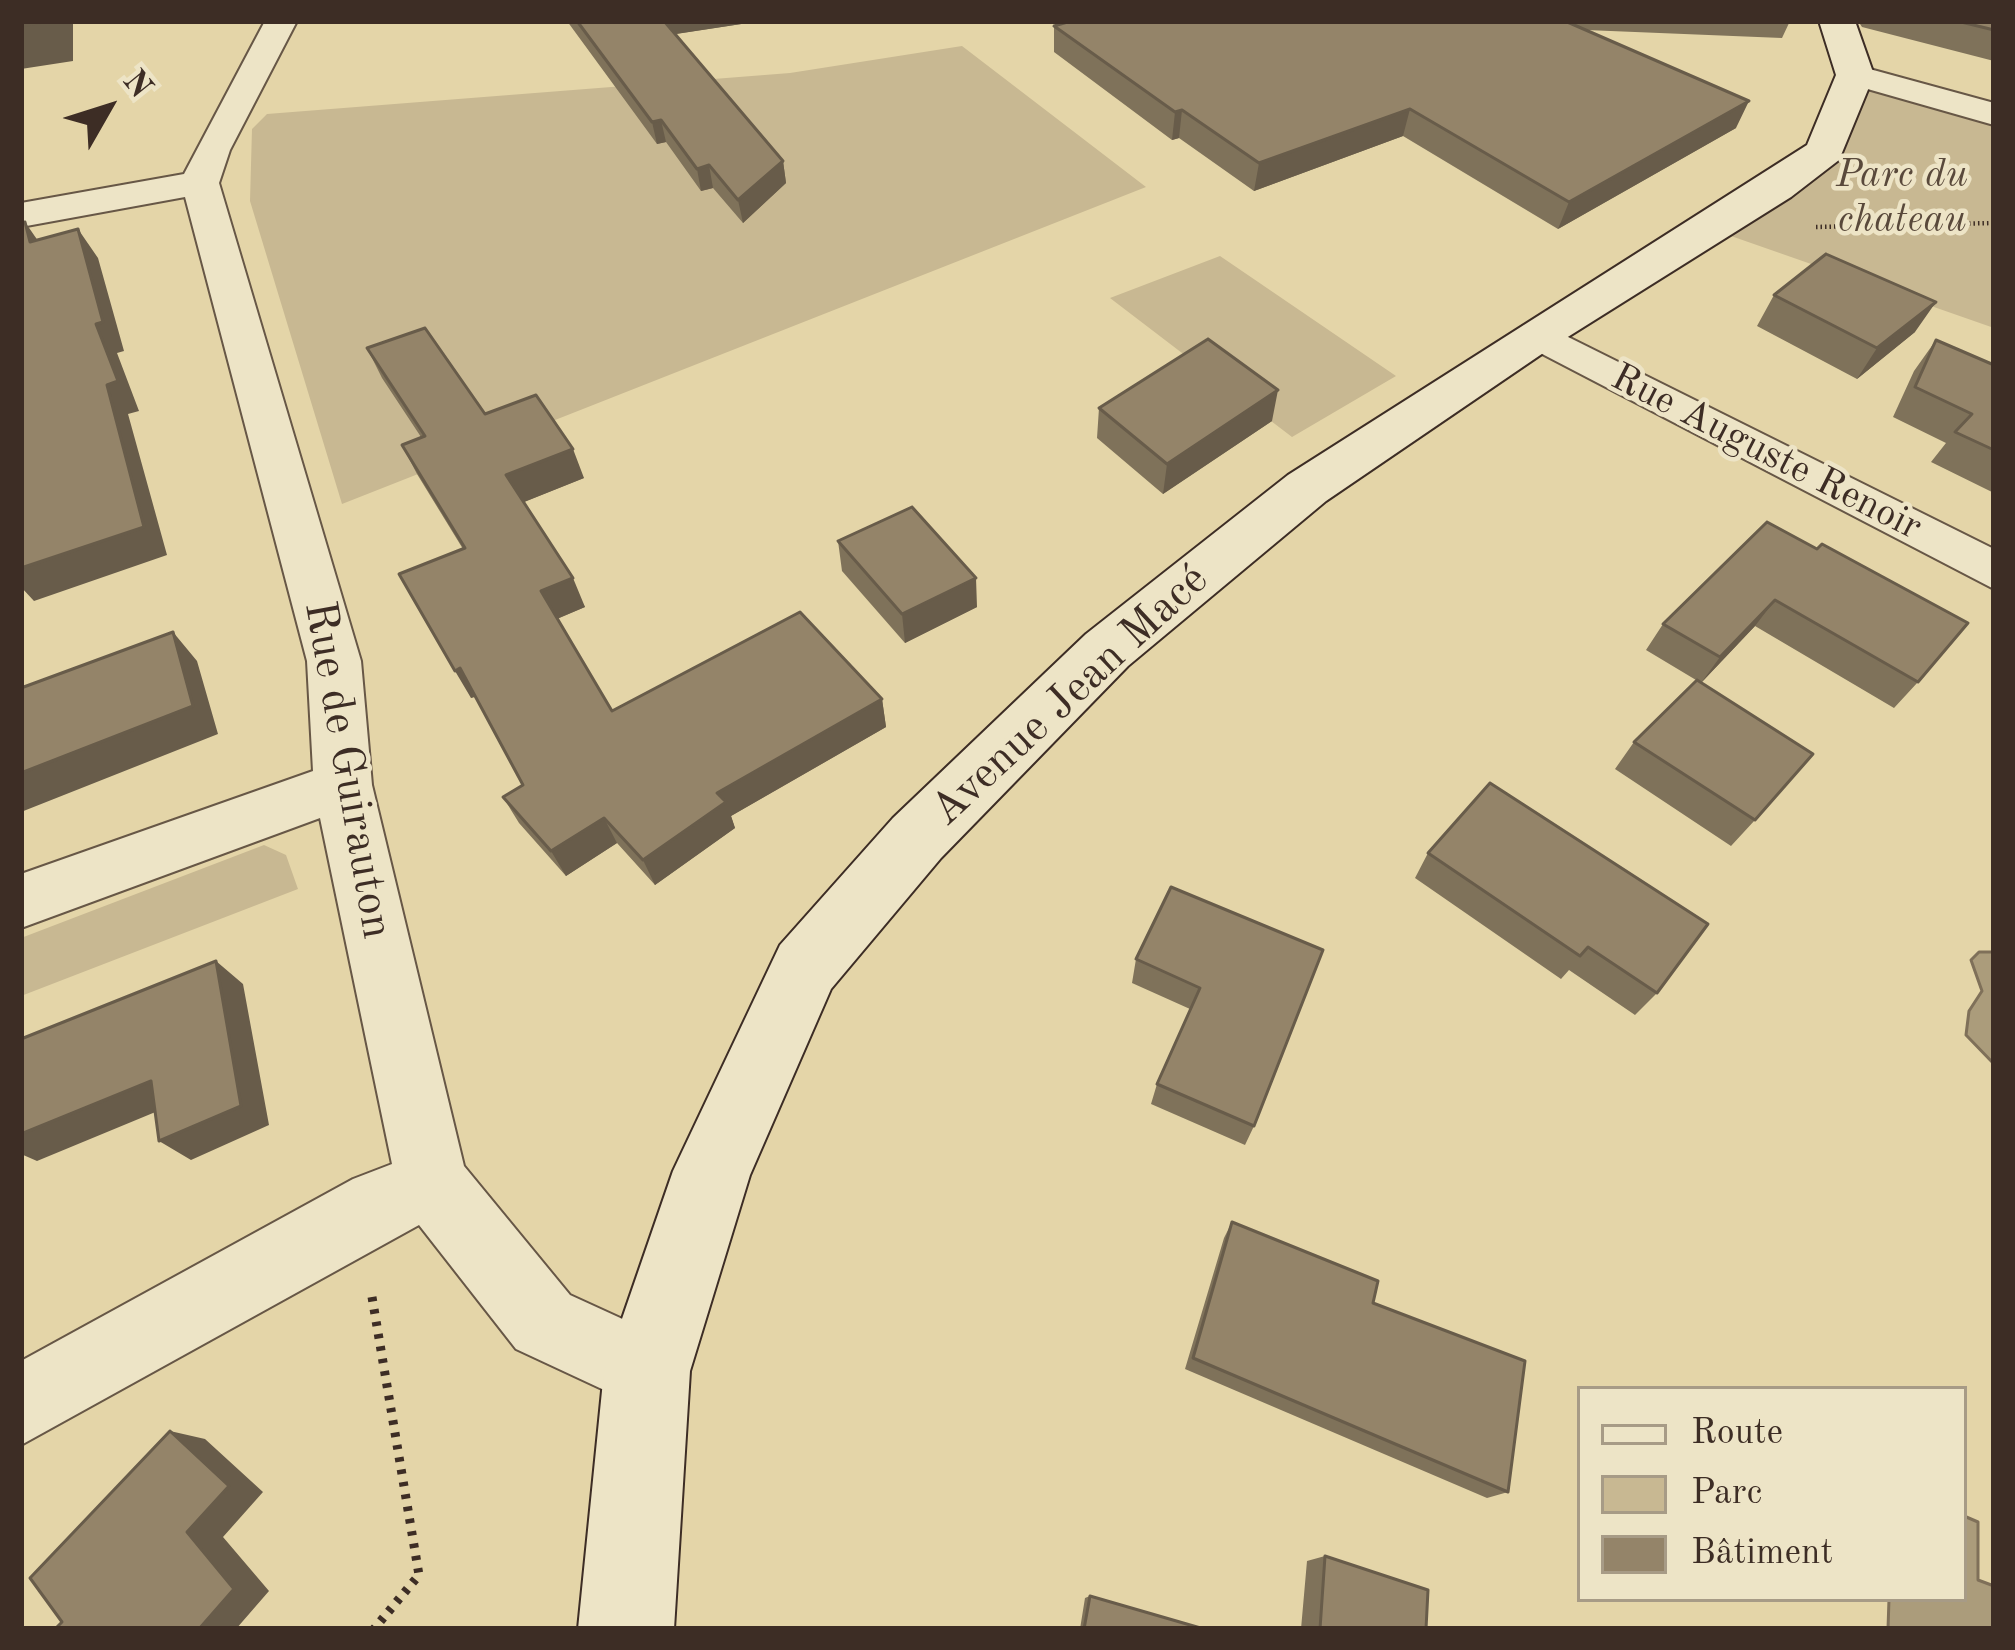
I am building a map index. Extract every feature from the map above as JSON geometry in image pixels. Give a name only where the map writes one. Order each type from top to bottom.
[{"type":"street","points":[[21,215],[200,183],[211,149],[285,22]]},
{"type":"street","points":[[1846,48],[1994,114]]},
{"type":"street","name":"Avenue Jean Macé","points":[[626,1629],[647,1371],[712,1172],[805,968],[903,854],[1107,650],[1307,488],[1825,151],[1846,48]]},
{"type":"street","name":"Rue de Guirauton","points":[[200,183],[334,661],[343,785],[432,1184],[543,1322],[647,1371]]},
{"type":"street","name":"Rue Auguste Renoir","points":[[1538,335],[1994,571]]},
{"type":"street","points":[[21,901],[343,785]]},
{"type":"street","points":[[21,1405],[358,1216],[432,1184]]},
{"type":"path","points":[[1711,229],[1994,223]]},
{"type":"path","points":[[358,1216],[419,1575],[374,1629]]},
{"type":"green space","points":[[962,46],[1146,187],[342,504],[250,201],[252,129],[267,114],[790,73]]},
{"type":"green space","name":"Parc du chateau","points":[[1855,75],[1994,114],[1994,328],[1711,229],[1824,151]]},
{"type":"green space","points":[[1220,256],[1396,376],[1292,437],[1110,298]]},
{"type":"green space","points":[[264,845],[286,855],[298,889],[21,996],[21,938]]},
{"type":"shaded area","points":[[1979,952],[1994,952],[1994,1064],[1966,1035],[1969,1011],[1982,991],[1971,960]]},
{"type":"shaded area","points":[[1967,1517],[1978,1522],[1978,1580],[1994,1586],[1994,1629],[1888,1629],[1889,1602],[1967,1602]]},
{"type":"building","points":[[577,21],[664,21],[783,161],[738,200],[709,165],[697,169],[661,120],[652,122]]},
{"type":"building","points":[[1071,21],[1565,21],[1749,101],[1569,202],[1410,109],[1259,163],[1182,110],[1175,112],[1054,26]]},
{"type":"building","points":[[1957,21],[1994,21],[1994,30]]},
{"type":"building","points":[[25,222],[30,242],[78,229],[103,322],[96,324],[118,381],[107,385],[144,527],[21,568],[21,223]]},
{"type":"building","points":[[1826,254],[1936,302],[1877,348],[1774,295]]},
{"type":"building","points":[[425,328],[485,414],[536,395],[573,449],[506,475],[573,578],[541,591],[612,711],[800,612],[882,699],[717,793],[726,802],[643,860],[604,818],[551,851],[503,797],[523,785],[460,668],[455,671],[399,574],[465,548],[402,445],[425,436],[367,348]]},
{"type":"building","points":[[1208,339],[1278,390],[1167,464],[1099,408]]},
{"type":"building","points":[[1936,340],[1994,365],[1994,450],[1955,432],[1972,414],[1915,387]]},
{"type":"building","points":[[912,507],[976,578],[902,614],[838,541]]},
{"type":"building","points":[[1767,522],[1817,549],[1822,544],[1968,623],[1918,682],[1775,600],[1720,657],[1663,624]]},
{"type":"building","points":[[173,632],[193,706],[21,773],[21,688]]},
{"type":"building","points":[[1697,680],[1813,754],[1755,820],[1634,742]]},
{"type":"building","points":[[1490,783],[1708,924],[1657,993],[1588,947],[1580,956],[1428,853]]},
{"type":"building","points":[[1171,887],[1323,950],[1254,1126],[1157,1084],[1200,988],[1136,959]]},
{"type":"building","points":[[216,961],[241,1106],[159,1141],[151,1081],[21,1134],[21,1039]]},
{"type":"building","points":[[1232,1222],[1378,1281],[1373,1303],[1525,1361],[1508,1492],[1193,1358]]},
{"type":"building","points":[[170,1431],[229,1486],[187,1532],[234,1589],[199,1629],[55,1629],[62,1622],[30,1578]]},
{"type":"building","points":[[1325,1556],[1428,1590],[1426,1629],[1320,1629]]},
{"type":"building","points":[[1090,1596],[1204,1629],[1084,1629]]}]
